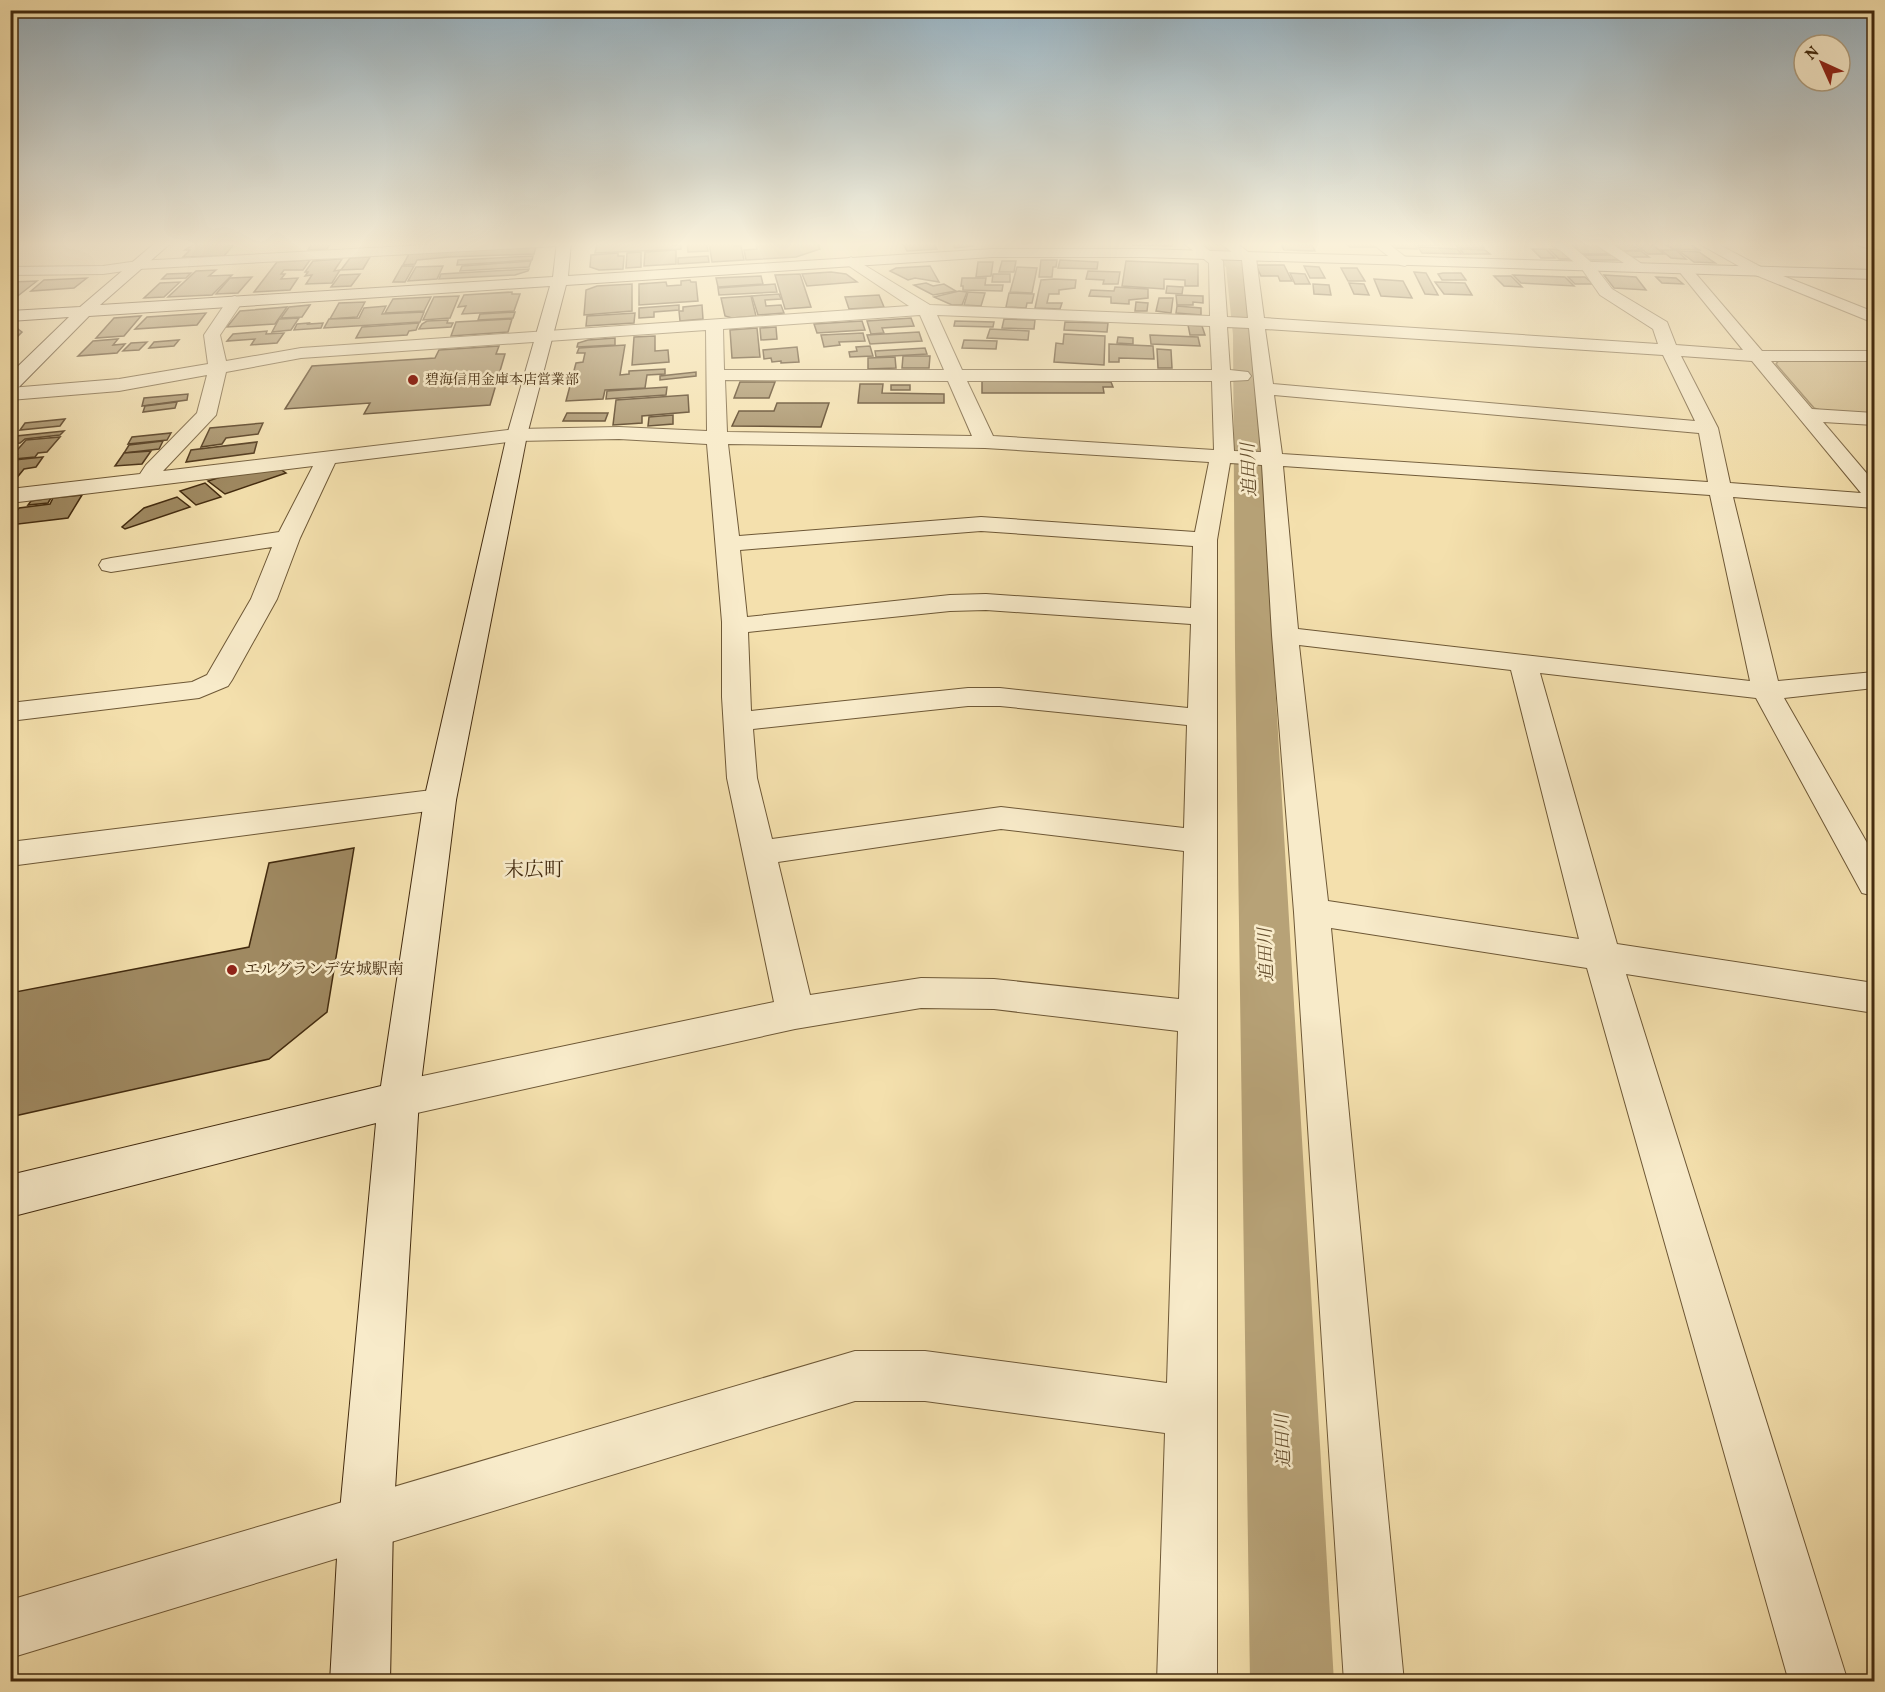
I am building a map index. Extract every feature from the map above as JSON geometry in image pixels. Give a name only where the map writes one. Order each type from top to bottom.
[{"type":"street","points":[[10,384],[74,321]]},
{"type":"street","points":[[147,481],[153,469],[206,414],[218,368],[212,335],[221,321]]},
{"type":"street","points":[[360,1682],[366,1522],[399,1099],[440,800],[517,435],[548,321]]},
{"type":"street","points":[[10,394],[119,385],[301,353],[771,321]]},
{"type":"street","points":[[931,321],[985,442]]},
{"type":"street","points":[[1193,321],[1257,323],[1759,356],[1875,356]]},
{"type":"street","points":[[1653,321],[1661,326],[1669,350],[1708,428],[1766,690],[1875,884]]},
{"type":"street","points":[[1729,321],[1875,495]]},
{"type":"street","points":[[1186,1682],[1205,540],[1220,458],[1224,452],[1218,322]]},
{"type":"street","points":[[1257,323],[1272,461],[1285,635],[1312,912],[1374,1682]]},
{"type":"street","points":[[714,325],[717,438],[735,626],[742,778],[795,1013]]},
{"type":"street","points":[[716,375],[1220,375],[1263,384],[1708,428]]},
{"type":"street","points":[[1809,415],[1875,419]]},
{"type":"street","points":[[10,496],[517,435],[619,433],[717,438],[985,442],[1561,477],[1875,501]]},
{"type":"street","points":[[10,712],[199,690],[218,680],[264,599],[288,538],[327,459]]},
{"type":"street","points":[[728,544],[981,524],[1205,540]]},
{"type":"street","points":[[111,565],[288,538]]},
{"type":"street","points":[[735,626],[974,602],[1203,617]]},
{"type":"street","points":[[1285,635],[1766,690],[1875,680]]},
{"type":"street","points":[[1523,662],[1602,957],[1819,1682]]},
{"type":"street","points":[[738,722],[968,696],[1000,697],[1202,718]]},
{"type":"street","points":[[10,854],[440,800]]},
{"type":"street","points":[[759,853],[1001,818],[1201,842]]},
{"type":"street","points":[[1312,912],[1875,998]]},
{"type":"street","points":[[10,1196],[399,1099],[795,1013],[921,993],[994,994],[1197,1017]]},
{"type":"street","points":[[10,1629],[855,1376],[925,1376],[1189,1411]]},
{"type":"shaded area","points":[[1779,360],[1874,360],[1874,415],[1826,412],[1814,408],[1776,364]]},
{"type":"building","points":[[111,321],[137,321],[124,336],[96,338]]},
{"type":"building","points":[[143,321],[200,321],[197,325],[135,329]]},
{"type":"building","points":[[232,321],[277,321],[275,324],[227,327]]},
{"type":"building","points":[[278,321],[297,321],[291,330],[272,332]]},
{"type":"building","points":[[328,321],[420,321],[420,322],[324,328]]},
{"type":"building","points":[[427,321],[453,323],[451,327],[419,329]]},
{"type":"building","points":[[511,321],[508,332],[451,336],[456,322]]},
{"type":"building","points":[[587,321],[634,321],[634,323],[586,326]]},
{"type":"building","points":[[862,321],[865,330],[817,333],[814,324]]},
{"type":"building","points":[[867,321],[912,321],[914,326],[882,328],[884,333],[871,334]]},
{"type":"building","points":[[955,321],[994,322],[993,327],[954,326]]},
{"type":"building","points":[[1004,321],[1035,321],[1034,329],[1002,328]]},
{"type":"building","points":[[1065,322],[1108,323],[1107,332],[1064,330]]},
{"type":"building","points":[[323,323],[321,328],[294,330],[297,324]]},
{"type":"building","points":[[419,323],[416,330],[409,331],[407,335],[356,338],[362,327]]},
{"type":"building","points":[[1188,325],[1202,326],[1205,335],[1190,335]]},
{"type":"building","points":[[14,326],[22,332],[10,344],[10,327]]},
{"type":"building","points":[[776,327],[777,339],[761,340],[760,328]]},
{"type":"building","points":[[757,328],[760,357],[732,358],[730,330]]},
{"type":"building","points":[[990,329],[1029,331],[1028,340],[987,338]]},
{"type":"building","points":[[267,331],[266,334],[284,333],[277,343],[251,345],[255,339],[227,341],[233,334]]},
{"type":"building","points":[[919,332],[922,341],[870,344],[867,335]]},
{"type":"building","points":[[863,333],[865,341],[839,342],[840,345],[824,347],[821,335]]},
{"type":"building","points":[[1064,334],[1105,336],[1104,365],[1054,362],[1056,343],[1063,344]]},
{"type":"building","points":[[1150,335],[1198,337],[1200,346],[1151,344]]},
{"type":"building","points":[[655,336],[655,351],[668,350],[669,362],[632,365],[634,337]]},
{"type":"building","points":[[1118,337],[1133,338],[1133,344],[1117,343]]},
{"type":"building","points":[[615,338],[615,345],[577,347],[578,343],[588,340]]},
{"type":"building","points":[[118,339],[113,345],[125,344],[117,353],[78,356],[93,341]]},
{"type":"building","points":[[179,340],[174,346],[149,348],[154,342]]},
{"type":"building","points":[[964,340],[997,341],[996,349],[962,348]]},
{"type":"building","points":[[147,342],[139,350],[123,351],[131,343]]},
{"type":"building","points":[[1109,344],[1153,346],[1154,359],[1119,358],[1119,362],[1109,362]]},
{"type":"building","points":[[625,345],[620,375],[629,374],[629,371],[665,369],[665,374],[647,375],[645,388],[605,390],[603,399],[566,401],[576,363],[583,362],[585,353],[577,353],[579,348]]},
{"type":"building","points":[[499,346],[496,354],[505,354],[490,405],[364,414],[370,403],[285,409],[312,366],[435,358],[439,350]]},
{"type":"building","points":[[870,346],[873,356],[850,357],[849,352],[857,351],[856,347]]},
{"type":"building","points":[[797,347],[799,362],[781,363],[781,361],[772,362],[771,358],[764,359],[763,350]]},
{"type":"building","points":[[925,348],[927,354],[876,357],[875,351]]},
{"type":"building","points":[[1157,349],[1171,350],[1172,368],[1158,368]]},
{"type":"building","points":[[903,356],[930,356],[929,368],[902,368]]},
{"type":"building","points":[[895,357],[896,368],[868,369],[868,358]]},
{"type":"building","points":[[696,372],[696,376],[660,380],[660,376]]},
{"type":"building","points":[[982,381],[1111,382],[1113,387],[1103,387],[1104,393],[982,393]]},
{"type":"building","points":[[740,382],[775,382],[769,398],[734,398]]},
{"type":"building","points":[[860,384],[883,384],[882,393],[944,394],[944,403],[858,403]]},
{"type":"building","points":[[891,385],[910,385],[910,390],[891,390]]},
{"type":"building","points":[[667,387],[666,395],[606,399],[607,391]]},
{"type":"building","points":[[188,394],[187,400],[142,406],[144,398]]},
{"type":"building","points":[[688,395],[689,412],[642,416],[642,423],[613,425],[616,400]]},
{"type":"building","points":[[177,402],[175,408],[143,412],[145,406]]},
{"type":"building","points":[[777,403],[829,403],[821,427],[732,426],[739,411],[774,411]]},
{"type":"building","points":[[567,413],[608,413],[605,421],[563,421]]},
{"type":"building","points":[[673,415],[673,424],[648,426],[649,417]]},
{"type":"building","points":[[65,419],[60,426],[20,430],[25,423]]},
{"type":"building","points":[[263,423],[258,434],[226,438],[222,444],[201,447],[210,428]]},
{"type":"building","points":[[64,431],[60,435],[25,439],[20,443],[10,444],[16,436]]},
{"type":"building","points":[[171,433],[167,440],[128,444],[132,437]]},
{"type":"building","points":[[60,437],[47,452],[38,453],[35,457],[14,459],[17,455],[12,456],[26,440]]},
{"type":"building","points":[[163,441],[159,449],[124,453],[129,445]]},
{"type":"building","points":[[257,442],[254,453],[186,462],[191,450]]},
{"type":"building","points":[[151,451],[142,464],[115,466],[124,453]]},
{"type":"building","points":[[43,457],[36,467],[24,469],[15,480],[10,481],[10,465],[14,460]]},
{"type":"building","points":[[280,469],[286,473],[225,494],[208,481],[224,476]]},
{"type":"building","points":[[205,483],[221,497],[196,505],[180,491]]},
{"type":"building","points":[[82,495],[68,518],[10,525],[10,520],[19,508],[50,504],[53,498]]},
{"type":"building","points":[[177,497],[190,507],[125,529],[122,527],[144,508]]},
{"type":"building","points":[[51,498],[48,503],[28,505],[31,501]]},
{"type":"building","name":"エルグランデ安城駅南","points":[[354,848],[327,1012],[269,1059],[10,1117],[10,993],[249,947],[269,863]]},
{"type":"waterway","name":"追田川","points":[[1243,321],[1292,1682]]},
{"type":"place","name":"碧海信用金庫本店営業部","points":[[413,380]]},
{"type":"place","name":"エルグランデ安城駅南","points":[[232,970]]},
{"type":"district","name":"末広町","points":[[534,871]]}]
